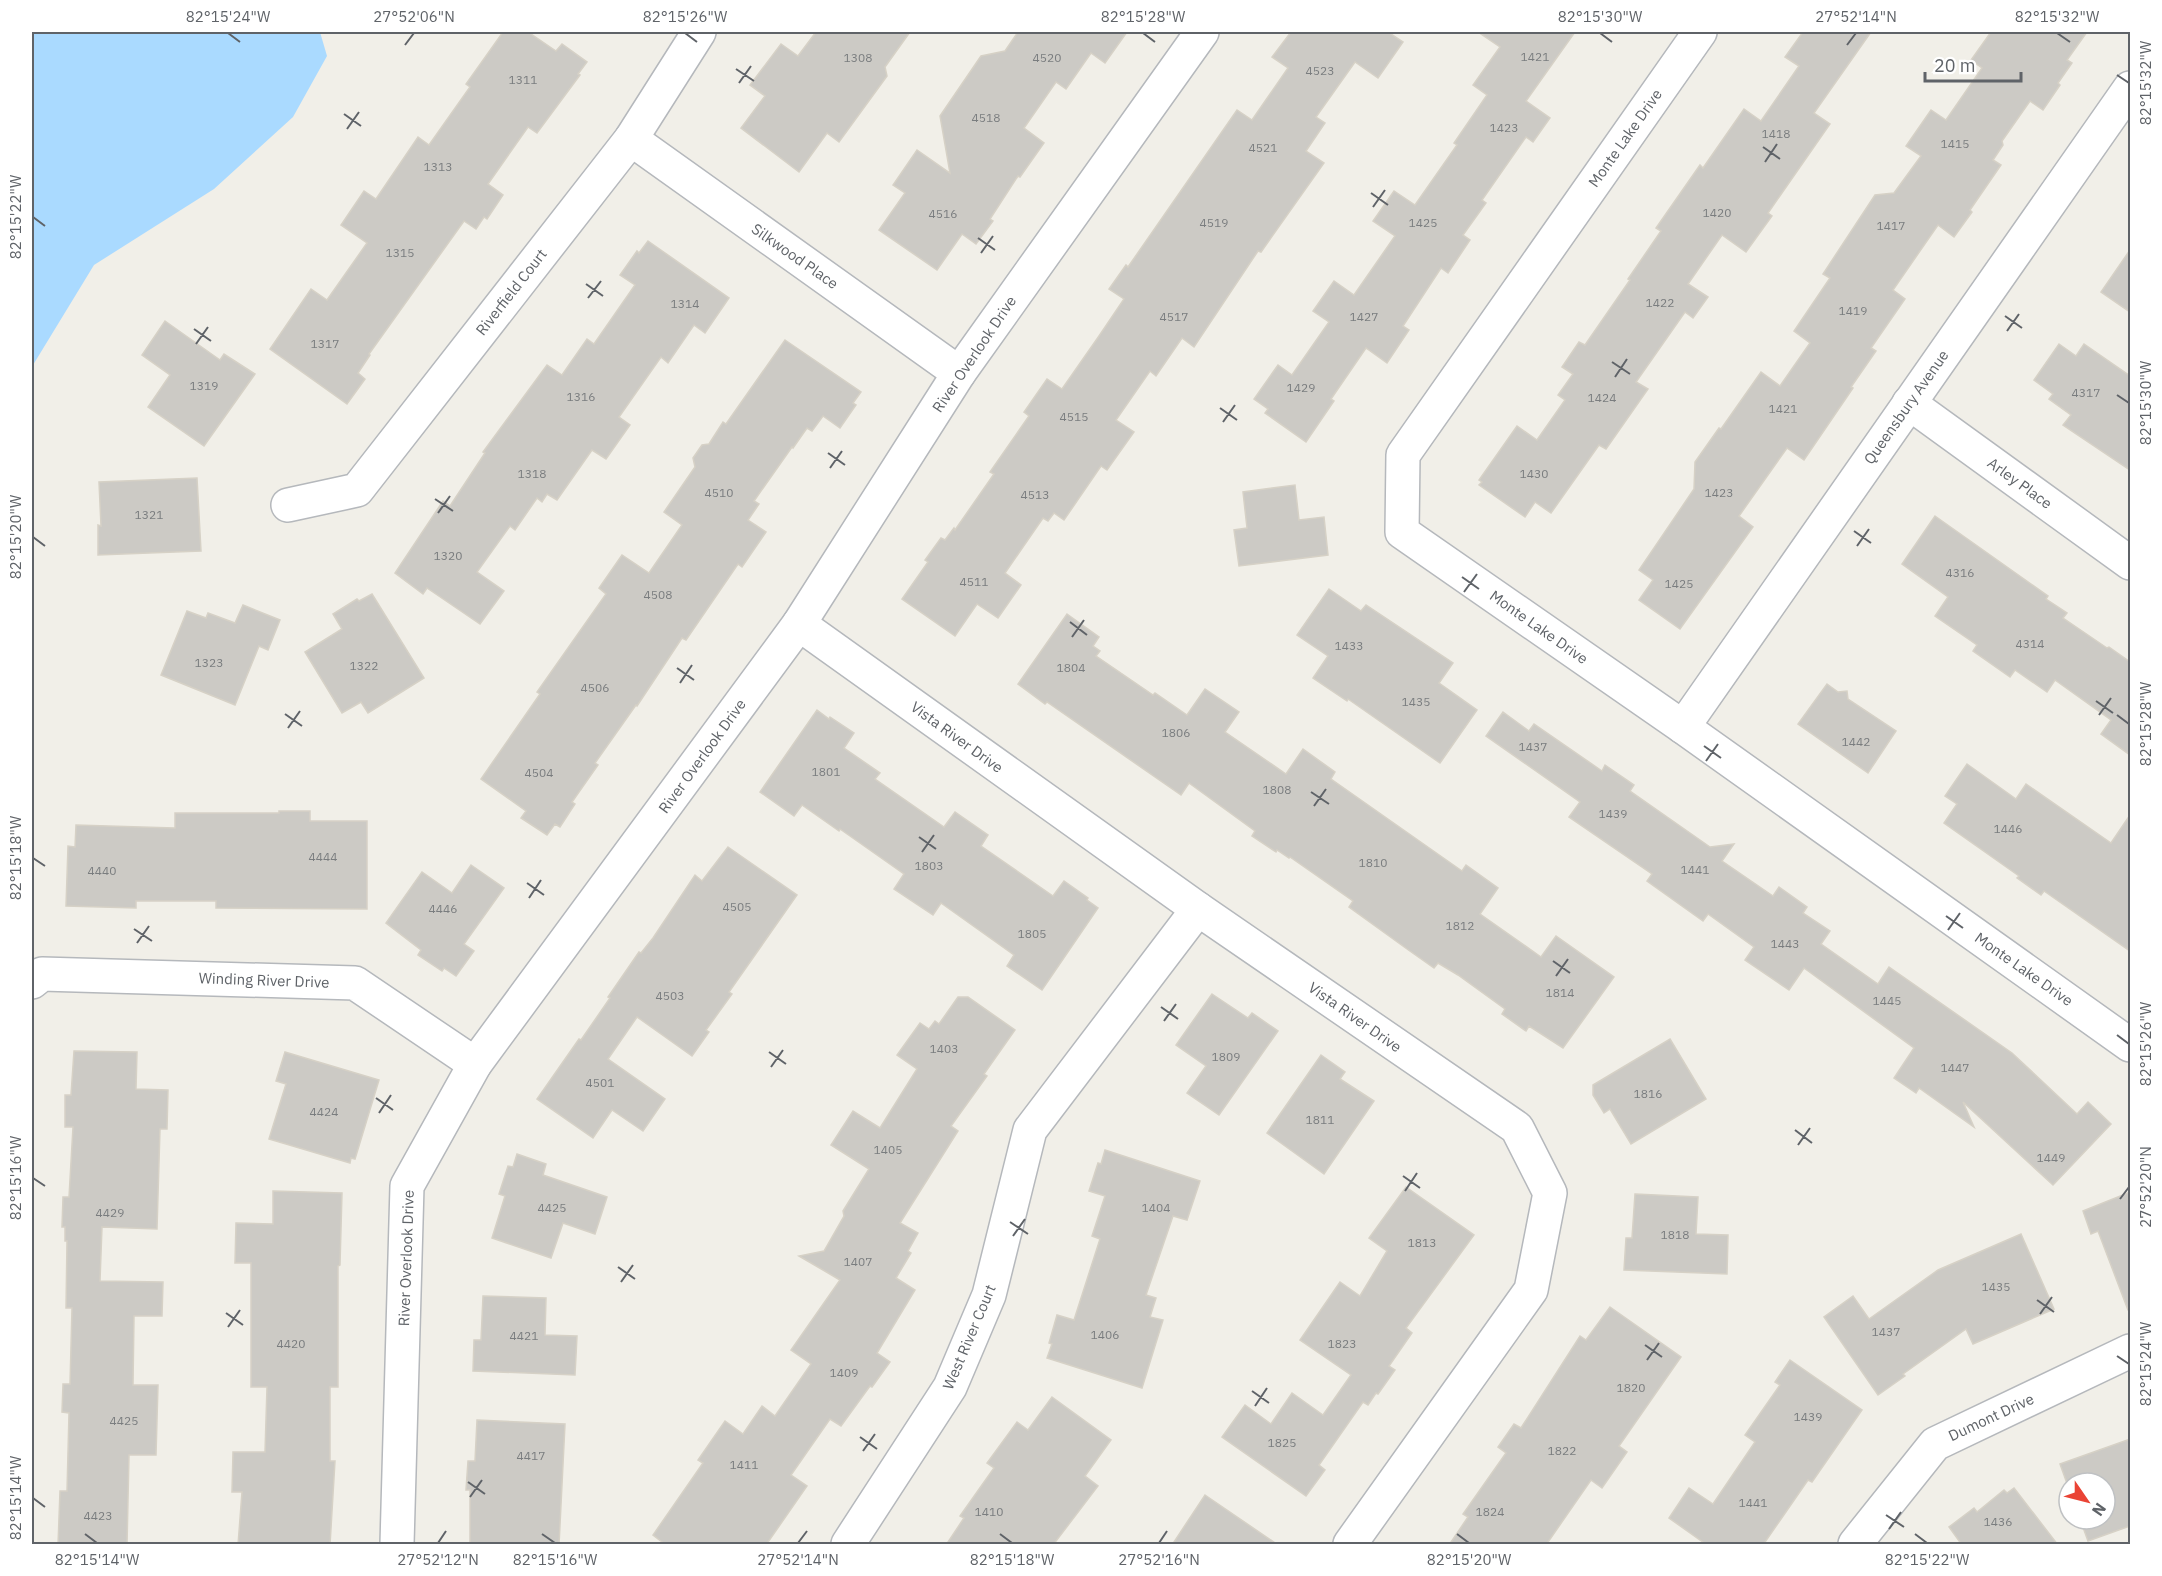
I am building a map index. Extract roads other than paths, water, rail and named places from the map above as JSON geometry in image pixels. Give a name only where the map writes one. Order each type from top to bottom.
[{"type":"street","name":"Riverfield Court","points":[[288,505],[357,490],[631,139],[699,32]]},
{"type":"street","name":"River Overlook Drive","points":[[397,1545],[407,1186],[475,1065],[799,624],[959,373],[1202,32]]},
{"type":"street","name":"Monte Lake Drive","points":[[1700,32],[1402,455],[1402,532],[1683,727],[2130,1045]]},
{"type":"street","name":"Queensbury Avenue","points":[[1683,727],[2130,88]]},
{"type":"street","name":"Silkwood Place","points":[[631,139],[959,373]]},
{"type":"street","name":"Arley Place","points":[[1909,403],[2130,563]]},
{"type":"street","name":"Vista River Drive","points":[[799,624],[1198,909],[1517,1128],[1550,1193],[1531,1290],[1350,1545]]},
{"type":"street","name":"West River Court","points":[[848,1545],[950,1387],[989,1295],[1030,1130],[1198,909]]},
{"type":"street","name":"Winding River Drive","points":[[32,982],[42,974],[355,983],[475,1065]]},
{"type":"street","name":"Dumont Drive","points":[[1855,1545],[1935,1444],[2130,1351]]},
{"type":"water","points":[[32,32],[320,32],[327,56],[293,117],[214,189],[94,265],[33,365],[32,372]]}]
